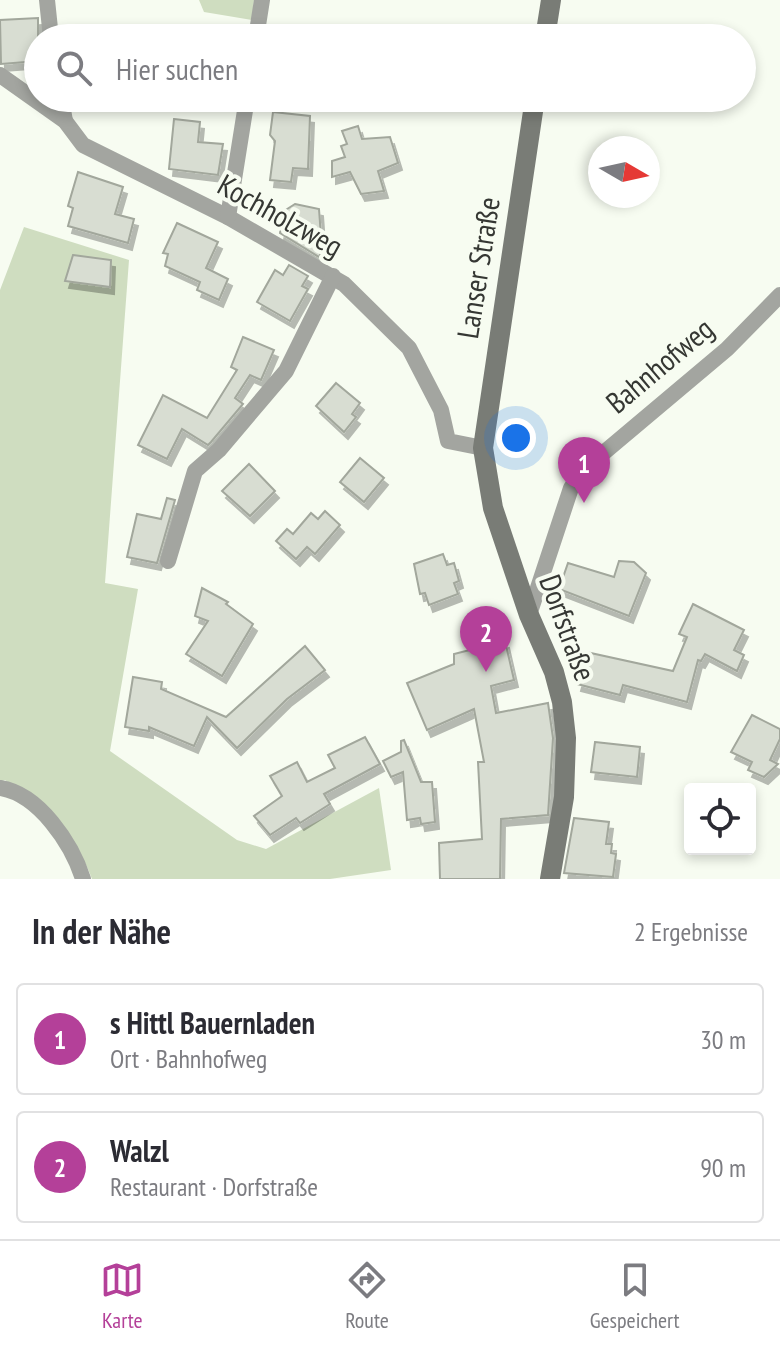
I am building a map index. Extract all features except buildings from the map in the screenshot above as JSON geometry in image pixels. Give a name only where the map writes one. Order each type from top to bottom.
[{"type":"main road","points":[[547,24],[551,0]]},
{"type":"main road","name":"Lanser Straße","points":[[483,448],[533,112]]},
{"type":"main road","name":"Dorfstraße","points":[[483,448],[493,508],[529,615],[554,672],[566,738],[564,797],[550,879]]},
{"type":"street","points":[[47,0],[50,24]]},
{"type":"street","points":[[258,24],[262,0]]},
{"type":"street","name":"Kochholzweg","points":[[0,75],[24,92]]},
{"type":"street","name":"Kochholzweg","points":[[52,112],[65,121],[83,145],[228,217],[333,276],[409,348],[441,410],[448,441],[483,448]]},
{"type":"street","points":[[63,112],[65,121]]},
{"type":"street","points":[[228,217],[245,112]]},
{"type":"street","points":[[168,561],[195,471],[219,450],[286,371],[333,276]]},
{"type":"street","name":"Bahnhofweg","points":[[529,615],[571,488],[582,471],[727,349],[780,295]]},
{"type":"street","points":[[0,788],[27,800],[59,833],[67,842],[83,879]]},
{"type":"green space","points":[[199,0],[254,0],[252,20],[204,12]]},
{"type":"green space","points":[[24,227],[129,260],[105,583],[138,589],[110,751],[237,840],[266,849],[379,788],[391,870],[330,879],[92,879],[77,849],[56,823],[5,780],[0,782],[0,290]]},
{"type":"place","name":"s Hittl Bauernladen","points":[[584,503]]},
{"type":"place","name":"Walzl","points":[[486,672]]}]
